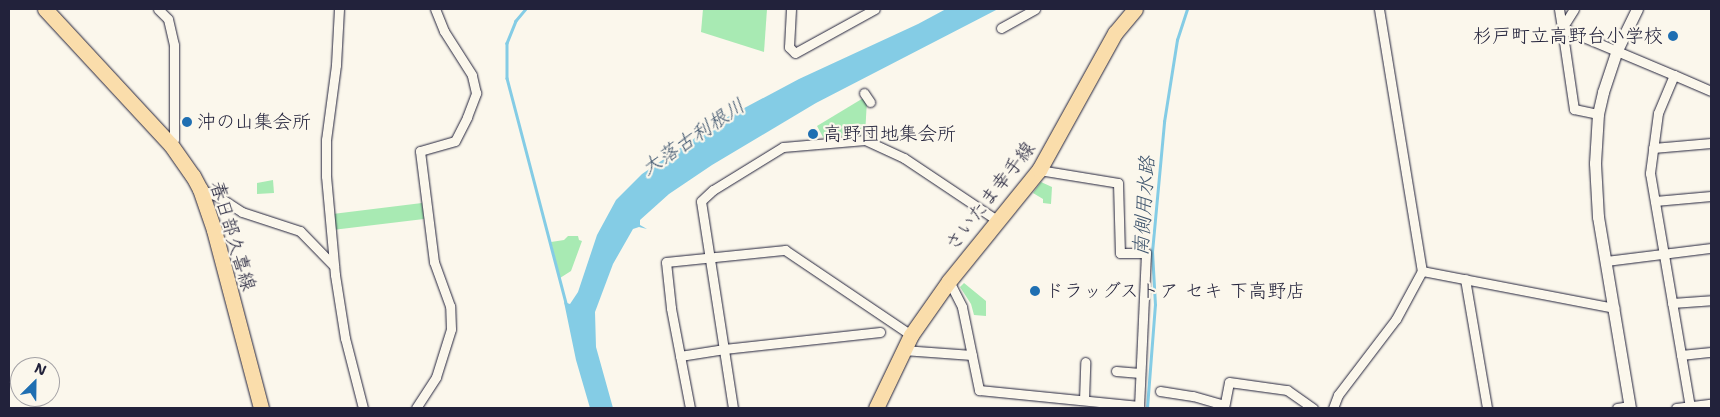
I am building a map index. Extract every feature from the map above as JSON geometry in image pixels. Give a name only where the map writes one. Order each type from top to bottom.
[{"type":"main road","name":"春日部久喜線","points":[[45,9],[171,146],[200,189],[214,230],[261,408]]},
{"type":"main road","name":"さいたま幸手線","points":[[876,408],[911,335],[949,281],[1040,170],[1115,33],[1134,9]]},
{"type":"street","points":[[158,9],[168,19],[174,45],[174,139],[171,146]]},
{"type":"street","points":[[339,9],[336,65],[326,146],[334,266],[344,338],[363,408]]},
{"type":"street","points":[[416,408],[436,377],[452,324],[450,306],[434,262],[420,151],[455,141],[476,93],[472,75],[444,31],[435,9]]},
{"type":"street","points":[[792,9],[789,46],[795,53],[875,9]]},
{"type":"street","points":[[1001,28],[1036,9]]},
{"type":"street","points":[[1333,408],[1338,395],[1396,319],[1422,271],[1380,9]]},
{"type":"street","points":[[1559,9],[1574,109],[1598,114]]},
{"type":"street","points":[[1562,28],[1574,9]]},
{"type":"street","points":[[1617,408],[1630,407],[1595,189],[1598,114],[1616,50],[1637,9]]},
{"type":"street","points":[[1562,28],[1711,91]]},
{"type":"street","points":[[1674,75],[1658,113],[1650,174],[1690,406]]},
{"type":"street","points":[[864,93],[870,102]]},
{"type":"street","points":[[733,408],[700,201],[713,190],[783,147],[865,140],[904,158],[998,221]]},
{"type":"street","points":[[1654,148],[1711,143]]},
{"type":"street","points":[[949,281],[962,307],[979,390],[1138,407],[1146,253],[1120,253],[1118,183],[1040,170]]},
{"type":"street","points":[[200,189],[219,197],[242,212],[300,231],[334,266]]},
{"type":"street","points":[[1655,201],[1711,196]]},
{"type":"street","points":[[1606,260],[1711,248]]},
{"type":"street","points":[[690,408],[671,308],[666,262],[785,250],[911,335]]},
{"type":"street","points":[[1422,271],[1614,308]]},
{"type":"street","points":[[1465,279],[1487,408]]},
{"type":"street","points":[[1672,303],[1711,300]]},
{"type":"street","points":[[680,356],[724,349],[880,332]]},
{"type":"street","points":[[903,350],[972,354]]},
{"type":"street","points":[[1681,355],[1711,352]]},
{"type":"street","points":[[1084,400],[1085,362]]},
{"type":"street","points":[[1116,371],[1140,373]]},
{"type":"street","points":[[1160,392],[1193,396],[1224,407],[1229,382],[1287,390],[1313,408]]},
{"type":"street","points":[[1676,408],[1711,404]]},
{"type":"green space","points":[[703,9],[767,9],[764,52],[701,32]]},
{"type":"green space","points":[[865,97],[867,101],[865,134],[824,139],[817,126]]},
{"type":"green space","points":[[273,180],[274,193],[257,194],[257,183]]},
{"type":"green space","points":[[1041,182],[1052,187],[1051,204],[1043,203],[1043,199],[1033,193]]},
{"type":"green space","points":[[422,203],[424,219],[335,230],[333,214]]},
{"type":"green space","points":[[568,236],[578,236],[579,240],[582,241],[571,271],[560,278],[551,242],[564,240]]},
{"type":"green space","points":[[964,283],[986,301],[986,316],[974,315],[971,304],[960,287]]},
{"type":"water","points":[[946,9],[998,9],[816,103],[712,165],[669,194],[640,220],[640,225],[647,229],[639,227],[633,229],[613,264],[595,312],[596,347],[613,408],[590,408],[576,360],[564,302],[570,304],[578,292],[597,235],[616,200],[642,174],[720,121],[799,79],[918,24]]},
{"type":"waterway","points":[[526,9],[516,21],[507,43],[507,78],[566,303]]},
{"type":"waterway","name":"南側用水路","points":[[1147,408],[1155,305],[1152,252],[1164,122],[1177,40],[1187,9]]},
{"type":"place","name":"杉戸町立高野台小学校","points":[[1673,36]]},
{"type":"place","name":"沖の山集会所","points":[[187,122]]},
{"type":"place","name":"高野団地集会所","points":[[813,134]]},
{"type":"place","name":"ドラッグストア セキ 下高野店","points":[[1035,291]]},
{"type":"water label","name":"大落古利根川","points":[[693,137]]}]
